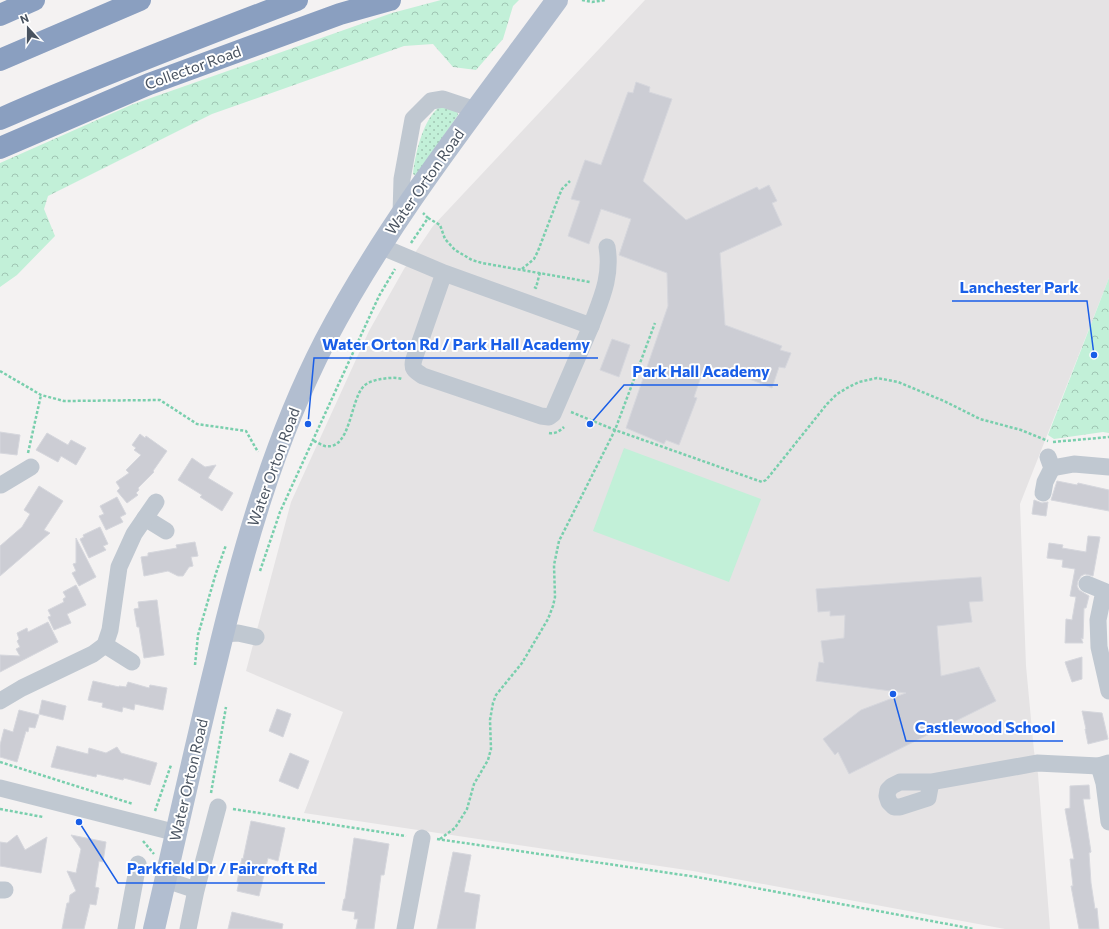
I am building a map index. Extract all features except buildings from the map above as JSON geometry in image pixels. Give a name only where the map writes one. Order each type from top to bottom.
[{"type":"highway","points":[[0,15],[34,0]]},
{"type":"highway","points":[[0,60],[140,0]]},
{"type":"highway","name":"Collector Road","points":[[0,119],[71,87],[297,0]]},
{"type":"highway","name":"Collector Road","points":[[0,148],[149,84],[340,14],[390,0]]},
{"type":"main road","name":"Water Orton Road","points":[[154,929],[222,634],[247,542],[284,433],[325,342],[368,264],[380,246],[410,211],[476,110],[557,0]]},
{"type":"street","points":[[410,211],[402,178],[414,119],[431,101],[444,99],[476,110]]},
{"type":"street","points":[[380,246],[444,273],[591,326]]},
{"type":"street","points":[[444,273],[412,365],[415,371],[423,376],[541,416],[549,417],[554,414],[606,287],[609,266],[607,247]]},
{"type":"street","points":[[1043,493],[1050,456],[1074,464],[1109,468]]},
{"type":"street","points":[[0,486],[31,467]]},
{"type":"street","points":[[0,701],[22,688],[93,654],[105,645],[110,630],[119,567],[134,534],[156,502]]},
{"type":"street","points":[[145,518],[166,531]]},
{"type":"street","points":[[1087,584],[1107,591],[1098,620],[1099,647],[1109,691]]},
{"type":"street","points":[[222,634],[238,633],[256,637]]},
{"type":"street","points":[[105,645],[132,662]]},
{"type":"street","points":[[931,782],[1037,763],[1104,765],[1104,783],[1109,822]]},
{"type":"street","points":[[0,788],[177,833]]},
{"type":"street","points":[[188,929],[196,890],[218,807]]},
{"type":"street","points":[[405,929],[422,838]]},
{"type":"street","points":[[126,929],[138,864]]},
{"type":"street","points":[[167,876],[196,890]]},
{"type":"path","points":[[582,0],[592,2],[606,0]]},
{"type":"path","points":[[522,269],[534,259],[562,189],[570,181]]},
{"type":"path","points":[[410,211],[428,218],[440,225],[445,239],[455,250],[462,255],[482,263],[540,272],[606,287]]},
{"type":"path","points":[[258,576],[280,512],[379,296],[428,218]]},
{"type":"path","points":[[530,286],[536,288],[540,272]]},
{"type":"path","points":[[0,371],[42,394],[64,401],[160,400],[197,424],[246,430],[269,474]]},
{"type":"path","points":[[974,929],[697,877],[439,839],[455,828],[467,809],[474,784],[488,760],[491,750],[490,720],[492,703],[496,695],[522,663],[548,619],[555,597],[554,564],[559,541],[615,430],[762,482],[766,480],[827,404],[837,394],[859,382],[877,378],[898,382],[944,400],[980,418],[1021,430],[1050,456],[1059,442],[1109,438]]},
{"type":"path","points":[[31,467],[27,458],[42,394]]},
{"type":"path","points":[[194,673],[198,635],[216,573],[227,544]]},
{"type":"path","points":[[227,700],[209,805],[422,838]]},
{"type":"path","points":[[148,808],[155,811],[173,760]]},
{"type":"path","points":[[0,762],[140,806]]},
{"type":"path","points":[[0,809],[46,817]]},
{"type":"path","points":[[141,838],[167,876]]},
{"type":"shaded area","points":[[645,0],[1109,0],[1109,278],[1020,504],[1026,666],[1034,751],[1038,774],[1050,929],[1005,929],[693,871],[304,813],[343,712],[246,671],[291,502],[369,331],[404,269],[433,226]]},
{"type":"green space","points":[[441,0],[519,0],[513,6],[503,39],[476,70],[453,67],[433,44],[404,46],[212,114],[48,196],[44,209],[55,236],[17,275],[0,287],[0,163],[131,105],[392,13]]},
{"type":"green space","points":[[444,106],[457,110],[458,115],[416,176],[413,174],[414,166],[417,149],[423,131],[431,116],[437,109]]},
{"type":"green space","points":[[1109,278],[1109,433],[1103,432],[1054,439],[1048,435]]},
{"type":"green space","points":[[624,448],[761,499],[729,582],[593,531]]},
{"type":"place","name":"Lanchester Park","points":[[1094,355]]},
{"type":"place","name":"Water Orton Rd / Park Hall Academy","points":[[308,424]]},
{"type":"place","name":"Park Hall Academy","points":[[590,424]]},
{"type":"place","name":"Castlewood School","points":[[893,694]]},
{"type":"place","name":"Parkfield Dr / Faircroft Rd","points":[[79,822]]}]
